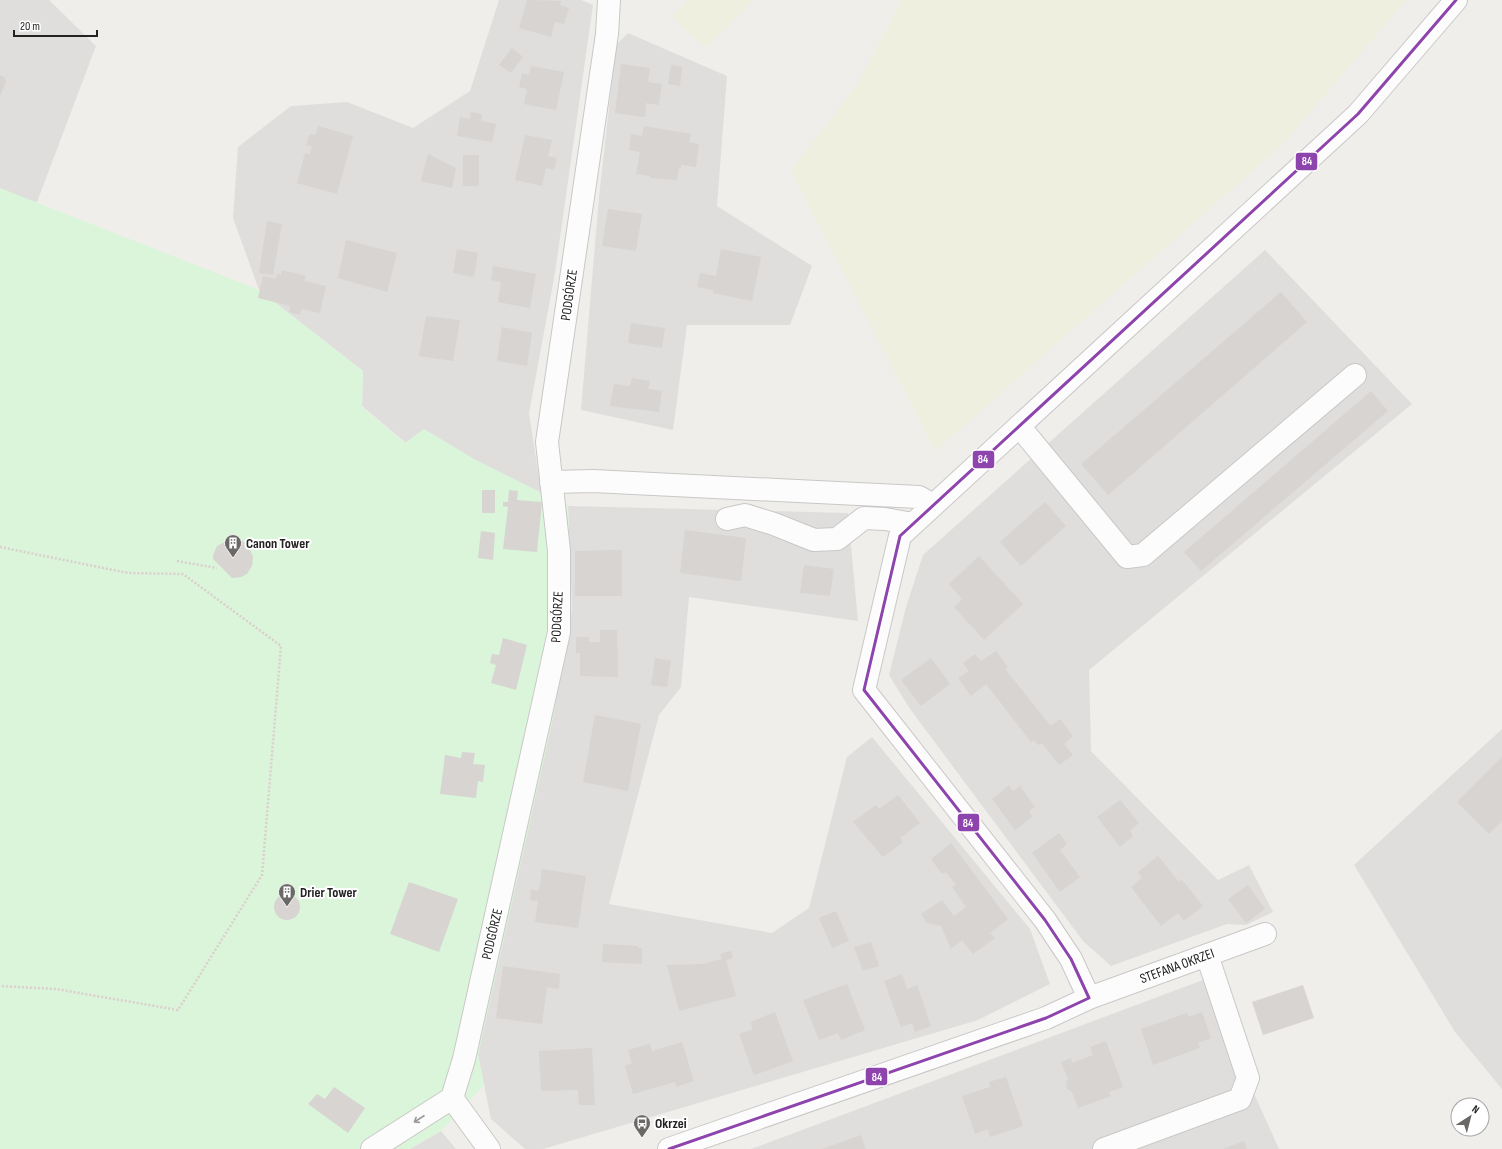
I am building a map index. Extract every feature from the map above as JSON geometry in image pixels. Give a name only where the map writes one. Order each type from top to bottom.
[{"type":"street","name":"PODGÓRZE","points":[[452,1098],[464,1059],[559,632],[559,551],[547,442],[607,34],[609,0]]},
{"type":"street","points":[[1089,998],[1070,959],[1045,920],[864,690],[900,536],[1358,114],[1456,0]]},
{"type":"street","points":[[1019,426],[1127,557],[1143,555],[1355,375]]},
{"type":"street","points":[[551,482],[593,481],[911,497],[919,498],[933,505]]},
{"type":"street","points":[[727,519],[745,515],[774,524],[814,540],[837,539],[864,518],[884,519],[913,524]]},
{"type":"street","name":"STEFANA OKRZEI","points":[[669,1149],[1038,1021],[1089,998],[1265,934]]},
{"type":"street","points":[[1104,1149],[1240,1099],[1248,1078],[1207,955]]},
{"type":"street","points":[[372,1149],[452,1098],[490,1149]]},
{"type":"path","points":[[0,547],[128,573],[183,574],[281,646],[262,874],[178,1010],[56,989],[0,986]]},
{"type":"path","points":[[177,561],[217,568]]},
{"type":"shaded area","points":[[0,0],[49,0],[96,46],[37,202],[0,202]]},
{"type":"shaded area","points":[[499,0],[581,0],[593,5],[555,273],[529,413],[541,492],[548,510],[406,443],[362,406],[363,371],[259,290],[233,218],[238,147],[291,106],[347,102],[413,128],[470,91]]},
{"type":"shaded area","points":[[628,33],[727,76],[717,206],[812,266],[790,325],[687,325],[673,430],[581,410],[599,197],[616,45]]},
{"type":"shaded area","points":[[1265,250],[1412,404],[1089,670],[1091,751],[1218,880],[1249,865],[1273,912],[1246,925],[1227,924],[1111,966],[1083,941],[910,709],[889,675],[906,607],[923,555]]},
{"type":"shaded area","points":[[568,506],[848,513],[858,621],[689,597],[681,687],[659,715],[609,904],[772,933],[809,908],[847,757],[872,737],[1030,929],[1050,984],[978,1020],[543,1149],[525,1149],[491,1119],[478,1055],[572,611]]},
{"type":"shaded area","points":[[1502,729],[1502,1089],[1455,1032],[1354,865]]},
{"type":"shaded area","points":[[1203,980],[1279,1149],[751,1149]]},
{"type":"shaded area","points":[[441,1131],[456,1149],[410,1149]]},
{"type":"green space","points":[[688,0],[754,0],[706,48],[672,17]]},
{"type":"green space","points":[[901,0],[1406,0],[1285,142],[935,451],[791,171],[858,83]]},
{"type":"green space","points":[[0,188],[259,290],[363,371],[362,407],[405,443],[424,429],[476,460],[568,506],[572,611],[552,723],[478,1055],[484,1085],[441,1131],[410,1149],[0,1149]]},
{"type":"building","points":[[527,0],[561,1],[560,5],[569,8],[564,24],[555,22],[551,37],[519,28]]},
{"type":"building","points":[[512,48],[523,57],[511,73],[499,65]]},
{"type":"building","points":[[621,64],[650,68],[648,82],[662,84],[659,105],[646,103],[645,117],[615,113]]},
{"type":"building","points":[[671,65],[682,67],[680,86],[668,84]]},
{"type":"building","points":[[531,66],[564,72],[556,110],[524,104],[527,89],[519,87],[522,73],[529,75]]},
{"type":"building","points":[[0,75],[4,77],[6,82],[0,96]]},
{"type":"building","points":[[471,112],[482,114],[481,121],[496,124],[492,142],[457,136],[460,117],[470,119]]},
{"type":"building","points":[[318,126],[353,136],[337,194],[297,183],[305,153],[310,154],[312,146],[306,145],[310,134],[315,135]]},
{"type":"building","points":[[644,126],[691,134],[689,142],[699,144],[696,167],[681,165],[677,180],[650,178],[650,176],[636,174],[640,152],[629,150],[631,134],[642,136]]},
{"type":"building","points":[[525,135],[552,140],[548,156],[557,158],[554,170],[546,168],[542,186],[515,180]]},
{"type":"building","points":[[428,154],[456,168],[452,188],[421,181]]},
{"type":"building","points":[[463,155],[479,155],[479,186],[463,186]]},
{"type":"building","points":[[608,209],[642,214],[636,251],[602,246]]},
{"type":"building","points":[[267,221],[282,224],[273,275],[259,273]]},
{"type":"building","points":[[346,240],[397,253],[387,292],[338,278]]},
{"type":"building","points":[[457,249],[478,253],[474,277],[453,273]]},
{"type":"building","points":[[721,249],[761,257],[752,301],[713,293],[713,290],[697,287],[700,273],[716,276]]},
{"type":"building","points":[[493,266],[536,274],[530,308],[498,302],[501,282],[491,280]]},
{"type":"building","points":[[282,270],[306,276],[304,281],[326,286],[320,313],[301,309],[300,315],[289,312],[290,306],[258,298],[263,276],[276,279],[277,274],[281,275]]},
{"type":"building","points":[[1281,292],[1307,322],[1108,495],[1081,464]]},
{"type":"building","points":[[426,316],[460,320],[453,361],[419,356]]},
{"type":"building","points":[[631,323],[665,328],[662,348],[628,343]]},
{"type":"building","points":[[502,327],[532,333],[527,366],[497,361]]},
{"type":"building","points":[[632,378],[650,381],[648,389],[662,391],[659,412],[610,406],[614,384],[630,386]]},
{"type":"building","points":[[1371,391],[1388,411],[1201,571],[1184,552]]},
{"type":"building","points":[[482,490],[495,490],[495,513],[482,513]]},
{"type":"building","points":[[509,490],[518,491],[517,500],[542,502],[537,552],[503,549],[508,507],[503,506],[503,502],[508,502]]},
{"type":"building","points":[[1045,502],[1066,526],[1021,566],[1000,542]]},
{"type":"building","points":[[685,530],[746,538],[741,581],[680,573]]},
{"type":"building","points":[[481,531],[495,533],[493,560],[478,558]]},
{"type":"building","name":"Canon Tower","points":[[232,538],[241,540],[248,545],[253,557],[252,566],[247,574],[241,577],[232,578],[213,559],[217,546]]},
{"type":"building","points":[[622,550],[622,596],[575,596],[575,551]]},
{"type":"building","points":[[979,556],[1023,604],[984,640],[954,607],[962,599],[949,584]]},
{"type":"building","points":[[804,565],[834,569],[830,596],[800,593]]},
{"type":"building","points":[[600,630],[617,630],[618,677],[580,676],[580,653],[576,653],[576,637],[589,637],[589,642],[600,642]]},
{"type":"building","points":[[503,638],[527,645],[516,690],[491,683],[496,665],[490,663],[492,654],[499,655]]},
{"type":"building","points":[[996,651],[1008,667],[1005,669],[1051,726],[1060,719],[1073,736],[1064,744],[1073,755],[1059,765],[1042,743],[1038,745],[1034,740],[1031,742],[986,684],[971,696],[958,678],[969,671],[963,663],[975,654],[981,661]]},
{"type":"building","points":[[655,658],[671,661],[667,687],[651,685]]},
{"type":"building","points":[[931,658],[950,684],[921,706],[901,680]]},
{"type":"building","points":[[595,715],[641,724],[628,791],[583,782]]},
{"type":"building","points":[[462,752],[475,753],[473,764],[485,765],[483,782],[478,781],[476,798],[440,794],[445,755],[461,758]]},
{"type":"building","points":[[1502,757],[1502,821],[1489,834],[1457,802]]},
{"type":"building","points":[[1009,785],[1013,791],[1020,786],[1035,807],[1029,811],[1032,817],[1015,830],[992,799]]},
{"type":"building","points":[[898,795],[920,823],[900,838],[903,842],[883,857],[853,822],[876,805],[879,809]]},
{"type":"building","points":[[1120,800],[1139,823],[1130,831],[1133,836],[1120,847],[1097,817]]},
{"type":"building","points":[[1059,833],[1067,844],[1060,850],[1080,877],[1060,892],[1032,853]]},
{"type":"building","points":[[951,843],[1008,919],[990,933],[995,938],[973,954],[962,940],[951,949],[941,926],[927,923],[921,914],[942,900],[954,916],[966,907],[952,887],[956,885],[946,872],[942,874],[931,859]]},
{"type":"building","points":[[1158,856],[1179,882],[1182,880],[1203,906],[1184,921],[1178,913],[1161,926],[1131,887],[1142,878],[1138,872]]},
{"type":"building","points":[[542,869],[586,876],[578,928],[535,922],[538,901],[530,900],[531,889],[539,891]]},
{"type":"building","points":[[409,882],[458,899],[439,952],[390,934]]},
{"type":"building","points":[[1248,885],[1265,909],[1246,923],[1228,899]]},
{"type":"building","name":"Drier Tower","points":[[287,894],[296,898],[300,907],[296,916],[287,920],[278,916],[274,907],[278,898]]},
{"type":"building","points":[[836,911],[849,941],[832,948],[819,918]]},
{"type":"building","points":[[871,942],[879,966],[863,971],[854,947]]},
{"type":"building","points":[[603,944],[638,946],[638,948],[642,948],[642,964],[602,962]]},
{"type":"building","points":[[731,951],[733,958],[726,960],[736,996],[679,1011],[667,965],[703,964],[722,959],[720,954]]},
{"type":"building","points":[[503,966],[560,974],[559,989],[547,987],[542,1024],[496,1018]]},
{"type":"building","points":[[902,974],[907,989],[917,985],[931,1026],[915,1032],[912,1023],[901,1027],[884,981]]},
{"type":"building","points":[[847,984],[865,1030],[841,1040],[838,1033],[819,1040],[803,1000]]},
{"type":"building","points":[[1303,985],[1314,1018],[1263,1035],[1252,1002]]},
{"type":"building","points":[[775,1012],[793,1061],[754,1075],[739,1034],[753,1029],[750,1022]]},
{"type":"building","points":[[1202,1012],[1211,1038],[1198,1043],[1200,1048],[1153,1065],[1141,1029],[1187,1013],[1189,1017]]},
{"type":"building","points":[[1106,1041],[1123,1087],[1109,1092],[1111,1096],[1078,1108],[1072,1092],[1067,1089],[1066,1084],[1068,1079],[1061,1062],[1071,1058],[1072,1063],[1093,1055],[1090,1047]]},
{"type":"building","points":[[682,1042],[694,1081],[676,1087],[675,1082],[633,1094],[625,1066],[632,1063],[628,1050],[650,1044],[652,1051]]},
{"type":"building","points":[[592,1048],[595,1105],[579,1105],[578,1090],[541,1091],[539,1051]]},
{"type":"building","points":[[1006,1077],[1023,1126],[990,1137],[988,1129],[975,1134],[962,1096],[990,1087],[989,1082]]},
{"type":"building","points":[[334,1087],[365,1108],[348,1133],[308,1104],[317,1094],[325,1099]]},
{"type":"building","points":[[861,1135],[866,1149],[822,1149]]},
{"type":"building","points":[[1244,1141],[1247,1149],[1223,1149]]},
{"type":"transit line","name":"84","points":[[669,1149],[1046,1018],[1089,998],[1071,959],[1045,920],[864,690],[900,536],[1358,114],[1456,0]]},
{"type":"place","name":"Canon Tower","points":[[233,558]]},
{"type":"place","name":"Drier Tower","points":[[287,907]]},
{"type":"place","name":"Okrzei","points":[[642,1138]]}]
